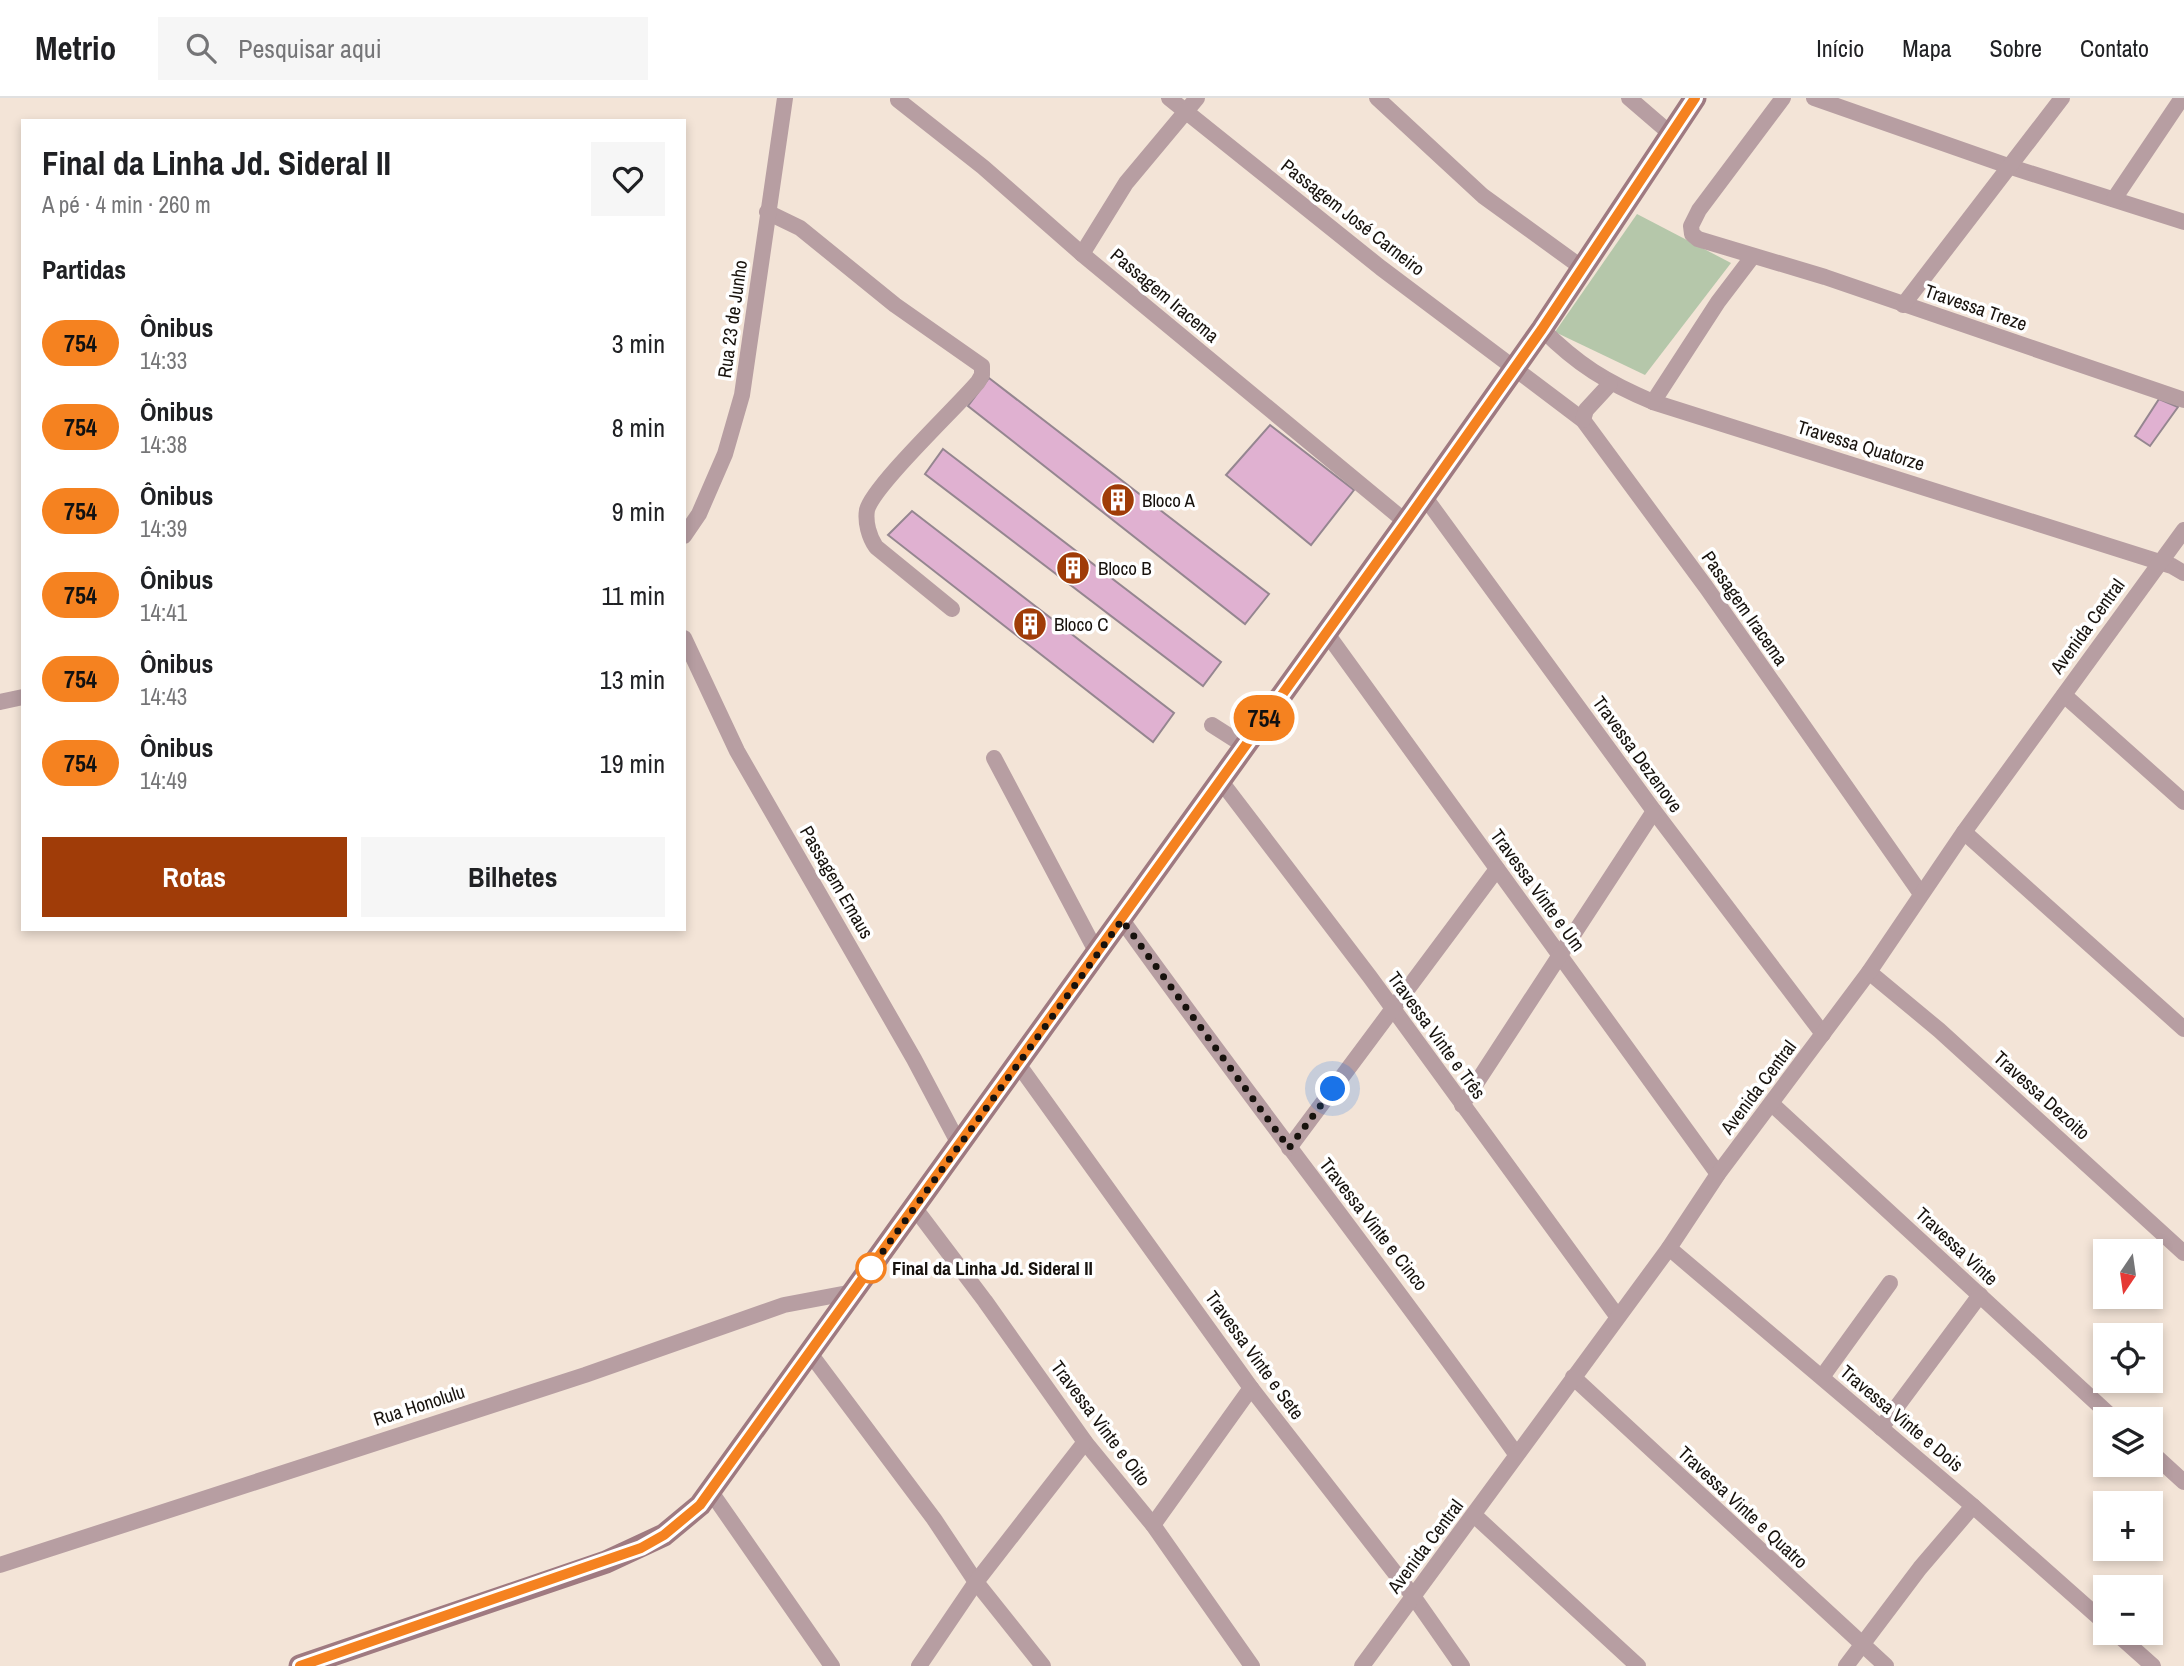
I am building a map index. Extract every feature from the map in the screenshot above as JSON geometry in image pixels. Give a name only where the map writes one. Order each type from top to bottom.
[{"type":"main road","points":[[300,1666],[641,1548],[682,1522],[710,1492],[1122,920],[1325,631],[1406,522],[1542,329],[1695,98]]},
{"type":"street","name":"Rua 23 de Junho","points":[[686,533],[699,514],[725,454],[742,395],[785,98]]},
{"type":"street","name":"Passagem José Carneiro","points":[[1169,98],[1381,268],[1514,366]]},
{"type":"street","points":[[1082,254],[1126,183],[1197,98]]},
{"type":"street","points":[[1377,98],[1465,181],[1581,267]]},
{"type":"street","points":[[1629,98],[1672,135]]},
{"type":"street","name":"Travessa Treze","points":[[1783,98],[1699,210],[1691,226],[1692,234],[1698,239],[1903,304],[2184,400]]},
{"type":"street","points":[[1814,98],[2011,167],[2184,222]]},
{"type":"street","points":[[1903,304],[2062,98]]},
{"type":"street","points":[[2114,199],[2182,98]]},
{"type":"street","name":"Passagem Iracema","points":[[898,100],[983,167],[1082,254],[1406,522]]},
{"type":"street","points":[[767,212],[800,228],[895,305],[979,362],[982,375],[947,418],[892,474],[875,495],[867,514],[869,533],[876,547],[952,609]]},
{"type":"street","points":[[1653,402],[1718,302],[1754,256]]},
{"type":"street","name":"Travessa Quatorze","points":[[1542,329],[1585,369],[1610,384],[1653,402],[2184,573]]},
{"type":"street","name":"Passagem Iracema","points":[[1514,366],[1583,420],[1706,587],[1921,894]]},
{"type":"street","points":[[1583,420],[1586,410],[1610,384]]},
{"type":"street","name":"Travessa Dezenove","points":[[1424,496],[1654,811],[1823,1034]]},
{"type":"street","name":"Avenida Central","points":[[1362,1666],[1669,1248],[1718,1174],[1869,972],[1964,832],[2184,530]]},
{"type":"street","name":"Travessa Vinte e Um","points":[[1325,631],[1718,1174]]},
{"type":"street","name":"Passagem Emaus","points":[[686,642],[737,751],[915,1059],[959,1144]]},
{"type":"street","points":[[2064,695],[2184,802]]},
{"type":"street","points":[[0,702],[21,697]]},
{"type":"street","points":[[1212,725],[1245,746]]},
{"type":"street","points":[[994,758],[1097,953]]},
{"type":"street","name":"Travessa Vinte e Três","points":[[1220,780],[1617,1316]]},
{"type":"street","points":[[1462,1105],[1654,811]]},
{"type":"street","points":[[1964,832],[2182,1022]]},
{"type":"street","points":[[1289,1148],[1497,869]]},
{"type":"street","name":"Travessa Vinte e Cinco","points":[[1122,920],[1289,1148],[1414,1311],[1516,1454]]},
{"type":"street","name":"Travessa Dezoito","points":[[1869,972],[1939,1030],[2182,1246]]},
{"type":"street","name":"Travessa Vinte e Sete","points":[[1018,1064],[1251,1388],[1413,1597],[1462,1666]]},
{"type":"street","name":"Travessa Vinte","points":[[1772,1104],[2101,1407]]},
{"type":"street","name":"Travessa Vinte e Oito","points":[[914,1207],[985,1301],[1085,1442],[1153,1525],[1252,1666]]},
{"type":"street","name":"Travessa Vinte e Dois","points":[[1669,1248],[1973,1506],[2093,1612]]},
{"type":"street","points":[[1822,1377],[1890,1283]]},
{"type":"street","name":"Rua Honolulu","points":[[0,1565],[584,1375],[783,1305],[853,1292]]},
{"type":"street","points":[[1881,1428],[1980,1295]]},
{"type":"street","points":[[809,1352],[934,1519],[976,1582],[1043,1666]]},
{"type":"street","name":"Travessa Vinte e Quatro","points":[[1573,1377],[1886,1666]]},
{"type":"street","points":[[1153,1525],[1251,1388]]},
{"type":"street","points":[[919,1666],[976,1582],[1085,1442]]},
{"type":"street","points":[[2163,1463],[2184,1482]]},
{"type":"street","points":[[710,1492],[832,1666]]},
{"type":"street","points":[[1846,1666],[1973,1506]]},
{"type":"street","points":[[1474,1516],[1638,1666]]},
{"type":"street","points":[[2129,1645],[2153,1666]]},
{"type":"green space","points":[[1637,214],[1731,263],[1645,375],[1555,332]]},
{"type":"building","name":"Bloco A","points":[[989,378],[1269,594],[1245,624],[968,406]]},
{"type":"building","points":[[2159,399],[2178,407],[2150,446],[2135,436]]},
{"type":"building","points":[[1270,425],[1354,490],[1311,545],[1226,475]]},
{"type":"building","name":"Bloco B","points":[[943,449],[1221,662],[1203,686],[925,474]]},
{"type":"building","name":"Bloco C","points":[[912,511],[1174,713],[1153,742],[888,535]]},
{"type":"bus line","name":"754","points":[[300,1666],[641,1548],[682,1522],[700,1505],[1122,920],[1325,631],[1406,522],[1542,329],[1695,98]]},
{"type":"place","name":"Bloco A","points":[[1118,500]]},
{"type":"place","name":"Bloco B","points":[[1073,568]]},
{"type":"place","name":"Bloco C","points":[[1030,624]]},
{"type":"place","name":"Final da Linha Jd. Sideral II","points":[[871,1268]]},
{"type":"route","points":[[871,1268],[866,1275],[1122,920],[1289,1148],[1333,1089]]}]
